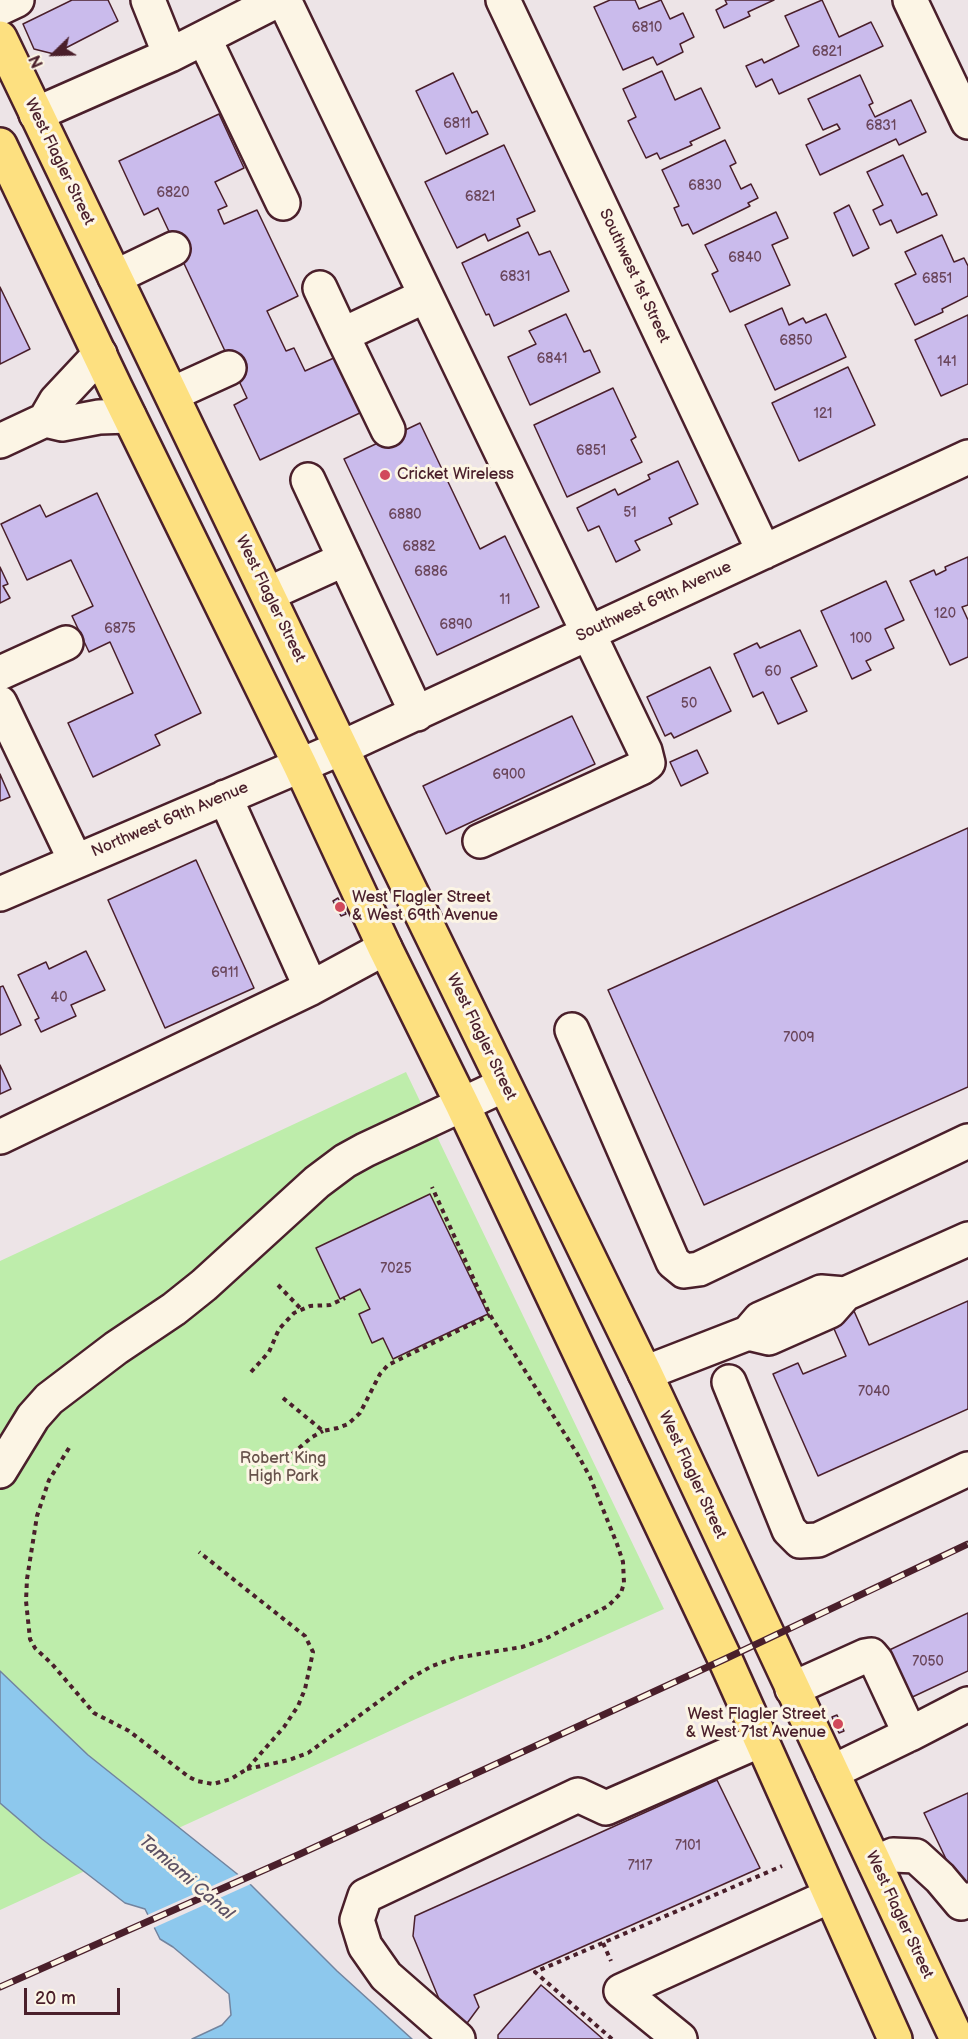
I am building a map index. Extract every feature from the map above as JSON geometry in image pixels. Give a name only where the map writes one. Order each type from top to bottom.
[{"type":"main road","name":"West Flagler Street","points":[[0,38],[341,748],[645,1373],[956,2035]]},
{"type":"main road","points":[[0,145],[129,416],[300,765],[385,948],[462,1104],[725,1659],[895,2039]]},
{"type":"main road","points":[[569,1329],[614,1309]]},
{"type":"street","points":[[0,8],[17,0]]},
{"type":"street","points":[[148,0],[170,55]]},
{"type":"street","points":[[36,114],[170,55],[215,21],[278,0]]},
{"type":"street","points":[[284,0],[645,752],[648,763],[642,768],[480,841]]},
{"type":"street","name":"Southwest 1st Street","points":[[503,0],[764,552]]},
{"type":"street","points":[[910,0],[968,122]]},
{"type":"street","points":[[215,21],[283,203]]},
{"type":"street","points":[[115,277],[173,249]]},
{"type":"street","points":[[320,288],[388,430]]},
{"type":"street","points":[[342,335],[425,296]]},
{"type":"street","points":[[0,441],[45,420],[56,401],[100,354]]},
{"type":"street","points":[[172,394],[229,368]]},
{"type":"street","points":[[45,420],[62,424],[99,417],[129,416]]},
{"type":"street","name":"Southwest 69th Avenue","points":[[341,748],[968,457]]},
{"type":"street","points":[[308,480],[417,714]]},
{"type":"street","points":[[268,594],[345,559]]},
{"type":"street","points":[[0,673],[66,643]]},
{"type":"street","points":[[0,703],[75,860]]},
{"type":"street","name":"Northwest 69th Avenue","points":[[0,894],[341,748]]},
{"type":"street","points":[[225,797],[311,988]]},
{"type":"street","points":[[0,1137],[311,988],[385,948]]},
{"type":"street","points":[[572,1030],[673,1262],[684,1271],[699,1269],[968,1141]]},
{"type":"street","points":[[0,1471],[33,1417],[50,1399],[93,1365],[189,1297],[317,1182],[365,1149],[504,1085]]},
{"type":"street","points":[[645,1373],[748,1333],[769,1338],[830,1311],[845,1294],[968,1239]]},
{"type":"street","points":[[729,1382],[789,1530],[800,1541],[818,1540],[968,1469]]},
{"type":"street","points":[[792,1689],[871,1655],[876,1661],[910,1734]]},
{"type":"street","points":[[832,1772],[968,1704]]},
{"type":"street","points":[[458,2039],[386,1976],[364,1946],[357,1920],[365,1896],[578,1795],[606,1808],[761,1740]]},
{"type":"street","points":[[875,1863],[893,1855],[916,1856],[940,1878],[961,1903],[968,1900]]},
{"type":"street","points":[[680,2039],[621,1991],[830,1896]]},
{"type":"path","points":[[247,1769],[289,1760],[308,1753],[411,1678],[432,1666],[455,1658],[533,1644],[608,1606],[621,1593],[624,1583],[623,1562],[590,1477],[490,1315],[432,1187]]},
{"type":"path","points":[[278,1285],[301,1309]]},
{"type":"path","points":[[251,1372],[268,1352],[279,1329],[290,1317],[301,1309],[330,1305],[345,1298]]},
{"type":"path","points":[[292,1454],[312,1437],[323,1431],[348,1424],[356,1417],[380,1374],[388,1365],[490,1315]]},
{"type":"path","points":[[283,1398],[323,1431]]},
{"type":"path","points":[[69,1448],[49,1480],[35,1526],[26,1601],[30,1639],[35,1648],[52,1664],[94,1713],[129,1731],[189,1777],[213,1784],[231,1779],[247,1769],[284,1727],[298,1706],[305,1689],[312,1663],[311,1646],[305,1636],[199,1552]]},
{"type":"path","points":[[616,2038],[535,1972],[783,1866]]},
{"type":"path","points":[[603,1942],[610,1958]]},
{"type":"green space","name":"Robert King High Park","points":[[406,1072],[664,1609],[416,1719],[0,1910],[0,1261]]},
{"type":"water","name":"Tamiami Canal","points":[[0,1671],[88,1755],[251,1885],[337,1971],[412,2039],[192,2039],[222,2025],[231,2015],[229,1994],[173,1947],[160,1939],[145,1909],[125,1903],[42,1839],[0,1803]]},
{"type":"pier","points":[[241,1873],[253,1883],[151,1929],[145,1916]]},
{"type":"building","points":[[72,0],[108,0],[118,21],[54,54],[34,49],[23,24]]},
{"type":"building","points":[[610,0],[635,0],[639,9],[661,0],[670,19],[683,13],[694,37],[680,44],[683,52],[657,65],[653,57],[623,70],[594,7]]},
{"type":"building","points":[[725,0],[774,0],[748,12],[750,16],[724,28],[716,10],[727,4]]},
{"type":"building","points":[[822,0],[839,37],[871,22],[883,46],[779,94],[772,79],[756,87],[746,66],[762,59],[764,63],[799,46],[785,16]]},
{"type":"building","points":[[662,71],[675,100],[701,88],[720,128],[690,142],[692,145],[660,159],[657,153],[646,158],[628,121],[636,117],[623,89]]},
{"type":"building","points":[[453,73],[472,113],[477,111],[488,134],[446,154],[416,91]]},
{"type":"building","points":[[860,75],[873,103],[869,105],[875,117],[911,100],[926,132],[899,145],[896,139],[820,175],[806,145],[840,129],[837,124],[823,130],[808,99]]},
{"type":"building","points":[[219,114],[244,168],[215,182],[227,206],[218,210],[224,224],[257,210],[298,296],[267,311],[286,351],[294,348],[305,371],[336,357],[362,412],[260,460],[234,405],[247,398],[158,208],[144,215],[119,161]]},
{"type":"building","points":[[725,140],[736,163],[730,166],[741,189],[751,184],[758,198],[748,203],[750,206],[693,234],[688,224],[682,226],[674,208],[679,206],[662,170]]},
{"type":"building","points":[[504,145],[535,211],[517,219],[520,226],[488,241],[485,234],[457,248],[425,182]]},
{"type":"building","points":[[903,155],[922,195],[927,193],[937,215],[897,233],[891,220],[880,225],[873,210],[883,205],[867,172]]},
{"type":"building","points":[[849,205],[869,248],[853,256],[834,213]]},
{"type":"building","points":[[776,212],[788,238],[772,245],[790,285],[730,312],[712,274],[718,271],[705,245]]},
{"type":"building","points":[[528,232],[539,255],[550,251],[569,291],[494,326],[489,314],[486,315],[462,263]]},
{"type":"building","points":[[942,235],[954,262],[964,258],[968,266],[968,296],[942,309],[943,312],[915,325],[895,284],[916,274],[905,252]]},
{"type":"building","points":[[0,287],[30,349],[0,364]]},
{"type":"building","points":[[782,308],[789,325],[803,318],[806,323],[826,314],[846,357],[775,390],[745,325]]},
{"type":"building","points":[[566,314],[584,352],[590,350],[600,372],[530,405],[508,357],[536,344],[529,331]]},
{"type":"building","points":[[968,315],[968,384],[941,396],[915,340]]},
{"type":"building","points":[[848,367],[875,425],[799,461],[772,403]]},
{"type":"building","points":[[613,388],[636,437],[631,440],[642,462],[567,497],[534,425]]},
{"type":"building","points":[[420,423],[480,549],[505,536],[539,607],[437,655],[344,459]]},
{"type":"building","points":[[678,461],[698,504],[669,518],[672,524],[635,541],[640,550],[616,562],[599,526],[588,531],[577,508],[615,489],[618,495],[650,479],[648,475]]},
{"type":"building","points":[[97,493],[201,713],[155,735],[160,745],[93,777],[68,723],[133,693],[110,642],[89,652],[72,616],[93,606],[71,560],[27,580],[1,524],[40,505],[46,517]]},
{"type":"building","points":[[968,557],[968,605],[962,607],[968,620],[968,657],[950,665],[910,581],[934,570],[936,575],[946,570],[945,567]]},
{"type":"building","points":[[0,567],[8,584],[3,586],[10,598],[0,603]]},
{"type":"building","points":[[886,581],[904,620],[885,629],[894,648],[866,661],[871,670],[852,679],[821,611]]},
{"type":"building","points":[[800,630],[817,666],[791,678],[807,711],[778,724],[763,692],[753,697],[734,654],[757,643],[760,648]]},
{"type":"building","points":[[710,667],[731,711],[674,738],[671,733],[665,736],[647,697]]},
{"type":"building","points":[[572,716],[595,764],[446,834],[423,786]]},
{"type":"building","points":[[697,750],[708,773],[681,786],[670,762]]},
{"type":"building","points":[[0,774],[10,797],[0,801]]},
{"type":"building","points":[[968,828],[968,1087],[704,1205],[608,990]]},
{"type":"building","points":[[196,860],[254,988],[165,1028],[108,900]]},
{"type":"building","points":[[338,898],[346,914],[341,916],[333,901]]},
{"type":"building","points":[[86,951],[105,990],[71,1005],[76,1016],[41,1032],[35,1020],[39,1018],[18,975],[46,962],[49,969]]},
{"type":"building","points":[[3,986],[21,1025],[0,1035],[0,987]]},
{"type":"building","points":[[0,1065],[11,1089],[0,1094]]},
{"type":"building","points":[[430,1194],[488,1314],[393,1359],[383,1338],[372,1343],[359,1314],[370,1309],[360,1289],[340,1299],[316,1248]]},
{"type":"building","points":[[968,1301],[968,1409],[818,1476],[773,1374],[798,1363],[803,1374],[846,1356],[831,1322],[854,1311],[869,1345]]},
{"type":"building","points":[[968,1613],[968,1671],[906,1700],[883,1653]]},
{"type":"building","points":[[837,1715],[844,1731],[839,1733],[832,1717]]},
{"type":"building","points":[[717,1780],[760,1868],[474,1995],[479,2007],[465,2026],[444,2011],[413,1936],[415,1916]]},
{"type":"building","points":[[968,1793],[968,1905],[924,1813]]},
{"type":"building","points":[[541,1985],[603,2039],[498,2039],[498,2035]]},
{"type":"railway","points":[[0,1987],[300,1854],[725,1659],[968,1544]]},
{"type":"place","name":"Cricket Wireless","points":[[385,475]]},
{"type":"place","name":"West Flagler Street & West 69th Avenue","points":[[340,907]]},
{"type":"place","name":"West Flagler Street & West 71st Avenue","points":[[838,1724]]}]
